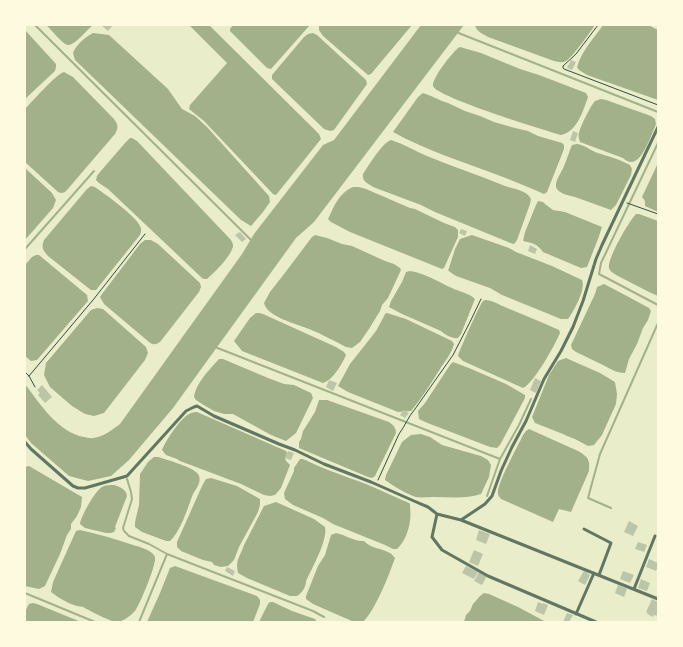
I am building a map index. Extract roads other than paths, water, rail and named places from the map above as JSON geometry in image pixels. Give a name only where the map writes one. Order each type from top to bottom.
[{"type":"street","points":[[461,520],[485,504],[492,496],[501,471],[526,422],[544,380],[573,327],[583,302],[596,259],[658,127]]},
{"type":"street","points":[[25,442],[73,486],[85,488],[127,476],[186,411],[197,406],[214,416],[428,507],[437,514],[461,520],[658,599]]},
{"type":"street","points":[[437,514],[432,536],[442,550],[488,576],[596,622]]},
{"type":"street","points":[[584,529],[611,543],[599,575]]},
{"type":"street","points":[[634,589],[655,536]]},
{"type":"street","points":[[576,614],[594,573]]},
{"type":"waterway","points":[[35,25],[252,241]]},
{"type":"waterway","points":[[456,32],[658,112]]},
{"type":"waterway","points":[[658,143],[601,263],[599,274],[658,305]]},
{"type":"waterway","points":[[25,249],[94,171]]},
{"type":"waterway","points":[[611,508],[588,498],[600,454],[658,323]]},
{"type":"waterway","points":[[215,347],[500,459]]},
{"type":"waterway","points":[[487,496],[500,459],[519,425],[531,399]]},
{"type":"waterway","points":[[127,479],[132,499],[123,528],[124,531],[129,536],[149,544],[167,554],[139,622]]},
{"type":"waterway","points":[[167,554],[313,611],[324,617]]},
{"type":"waterway","points":[[25,593],[95,622]]}]
